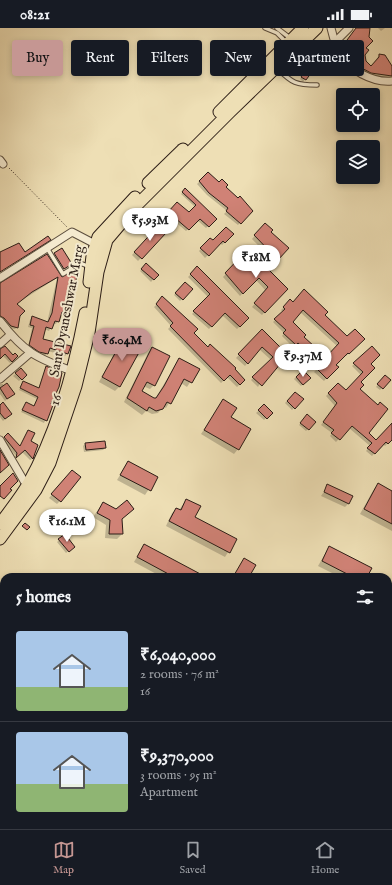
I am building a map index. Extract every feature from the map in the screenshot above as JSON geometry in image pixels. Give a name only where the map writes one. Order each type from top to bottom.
[{"type":"main road","name":"Sant Dyaneshwar Marg","points":[[292,40],[303,28]]},
{"type":"main road","name":"Sant Dyaneshwar Marg","points":[[305,40],[317,28]]},
{"type":"main road","name":"Sant Dyaneshwar Marg","points":[[0,524],[32,488],[55,424],[72,371],[85,314],[91,267],[104,229],[192,145],[274,59]]},
{"type":"main road","name":"Sant Dyaneshwar Marg","points":[[227,109],[274,70]]},
{"type":"main road","name":"16","points":[[0,539],[32,488],[50,463],[76,386],[89,333],[98,272],[100,240]]},
{"type":"street","points":[[331,28],[336,40]]},
{"type":"street","points":[[343,40],[349,28]]},
{"type":"street","points":[[364,76],[376,81],[392,81]]},
{"type":"street","points":[[0,278],[72,232],[100,240]]},
{"type":"street","points":[[0,321],[10,335],[30,353],[41,360],[72,371]]},
{"type":"street","points":[[0,344],[10,335]]},
{"type":"street","points":[[0,379],[30,353]]},
{"type":"street","points":[[0,440],[24,481],[32,488]]},
{"type":"lane","points":[[264,28],[277,33],[287,40]]},
{"type":"lane","points":[[277,28],[285,32],[289,40]]},
{"type":"lane","points":[[286,76],[292,82],[302,85],[317,85]]},
{"type":"lane","points":[[47,248],[63,274],[80,263],[91,267]]},
{"type":"path","points":[[2,162],[14,171],[72,232]]},
{"type":"path","points":[[4,829],[13,829]]},
{"type":"building","points":[[356,28],[370,28],[369,37],[373,41],[366,48],[369,50],[365,55],[366,61],[371,66],[379,57],[379,54],[385,55],[392,66],[392,76],[371,73],[364,69],[364,40],[347,40]]},
{"type":"building","points":[[302,76],[309,76],[306,80],[301,77]]},
{"type":"building","points":[[208,172],[219,182],[222,179],[228,185],[226,187],[238,198],[240,196],[253,211],[241,224],[226,211],[228,208],[209,193],[199,181]]},
{"type":"building","points":[[185,188],[217,219],[209,227],[200,219],[189,230],[168,212],[177,202],[189,212],[196,205],[182,192]]},
{"type":"building","points":[[265,223],[273,230],[271,232],[289,248],[278,260],[254,235]]},
{"type":"building","points":[[158,226],[166,233],[142,259],[134,252]]},
{"type":"building","points":[[226,227],[234,234],[225,243],[223,241],[209,256],[200,248],[210,238],[213,240]]},
{"type":"building","points":[[48,236],[51,240],[0,272],[0,252],[19,243],[25,252]]},
{"type":"building","points":[[62,248],[72,264],[64,269],[54,253]]},
{"type":"building","points":[[248,249],[269,267],[267,268],[288,289],[265,313],[254,303],[268,287],[259,278],[243,294],[225,273]]},
{"type":"building","points":[[47,254],[62,277],[78,268],[71,313],[62,312],[59,322],[55,321],[52,329],[46,327],[43,339],[71,346],[68,354],[50,348],[48,354],[39,352],[29,345],[34,326],[30,325],[32,316],[48,322],[52,313],[58,277],[32,292],[17,304],[25,311],[20,316],[18,328],[11,326],[4,318],[0,316],[0,283]]},
{"type":"building","points":[[146,263],[159,275],[154,280],[141,269]]},
{"type":"building","points":[[197,266],[249,318],[240,327],[225,313],[212,327],[193,311],[210,294],[190,274]]},
{"type":"building","points":[[185,282],[193,289],[183,300],[175,293]]},
{"type":"building","points":[[304,289],[328,312],[325,315],[347,336],[355,329],[365,339],[336,365],[339,367],[327,379],[316,368],[321,364],[298,343],[296,345],[283,333],[286,330],[274,319],[285,309],[283,307],[290,299],[293,302]],"holes":[[[303,310],[339,343],[326,357],[304,337],[306,335],[293,322]]]},
{"type":"building","points":[[162,296],[198,329],[194,333],[208,347],[210,344],[236,368],[235,369],[245,380],[240,385],[230,375],[224,381],[170,326],[173,323],[156,304]]},
{"type":"building","points":[[262,329],[281,348],[279,350],[286,357],[262,386],[252,377],[273,357],[262,347],[248,364],[238,354]]},
{"type":"building","points":[[124,337],[142,347],[120,387],[102,377]]},
{"type":"building","points":[[5,346],[13,355],[15,353],[18,356],[12,362],[5,354],[0,359],[0,349]]},
{"type":"building","points":[[372,346],[380,355],[371,364],[375,368],[361,382],[364,385],[360,389],[378,405],[380,402],[388,409],[369,433],[376,440],[392,423],[392,440],[388,444],[386,442],[375,454],[367,448],[372,443],[352,426],[340,440],[331,433],[334,430],[323,422],[337,403],[328,393],[338,383],[346,390],[363,372],[353,363]]},
{"type":"building","points":[[152,347],[170,356],[155,386],[147,382],[142,391],[154,398],[156,398],[164,386],[179,358],[200,369],[192,383],[184,379],[171,404],[167,402],[163,409],[156,411],[149,407],[147,411],[127,398]]},
{"type":"building","points":[[46,366],[62,373],[59,387],[51,404],[53,405],[47,421],[22,410],[26,402],[34,406],[38,397],[20,388],[23,381],[39,388]]},
{"type":"building","points":[[21,368],[27,375],[22,380],[15,373]]},
{"type":"building","points":[[303,370],[311,378],[303,385],[296,377]]},
{"type":"building","points":[[385,375],[391,380],[383,389],[377,384]]},
{"type":"building","points":[[7,383],[15,394],[7,399],[0,388]]},
{"type":"building","points":[[295,392],[304,399],[295,409],[287,401]]},
{"type":"building","points":[[223,399],[237,408],[231,417],[251,429],[239,450],[204,430]]},
{"type":"building","points":[[3,402],[12,414],[5,419],[0,413],[0,405]]},
{"type":"building","points":[[264,404],[273,413],[267,419],[258,410]]},
{"type":"building","points":[[307,414],[316,422],[309,430],[300,423]]},
{"type":"building","points":[[28,430],[35,433],[31,441],[38,445],[33,459],[25,450],[16,458],[17,453],[4,437],[8,433],[20,446]]},
{"type":"building","points":[[105,441],[106,448],[86,450],[85,443]]},
{"type":"building","points":[[0,450],[9,465],[0,473]]},
{"type":"building","points":[[128,461],[158,477],[151,491],[120,475]]},
{"type":"building","points":[[72,470],[81,477],[61,502],[51,494]]},
{"type":"building","points":[[13,473],[18,481],[10,489],[12,490],[4,499],[0,496],[0,486]]},
{"type":"building","points":[[378,483],[392,491],[392,524],[364,509]]},
{"type":"building","points":[[327,484],[353,496],[349,504],[324,492]]},
{"type":"building","points":[[186,499],[201,506],[195,517],[237,539],[230,553],[169,521],[176,508],[181,510]]},
{"type":"building","points":[[127,500],[134,509],[122,519],[123,534],[109,534],[110,520],[97,513],[103,502],[116,509]]},
{"type":"building","points":[[25,523],[30,527],[27,530],[22,526]]},
{"type":"building","points":[[65,534],[75,547],[69,552],[58,539]]},
{"type":"building","points":[[144,544],[198,573],[167,573],[137,557]]},
{"type":"building","points":[[329,546],[372,568],[369,573],[345,573],[322,561]]},
{"type":"building","points":[[244,558],[256,565],[251,573],[235,573]]}]
